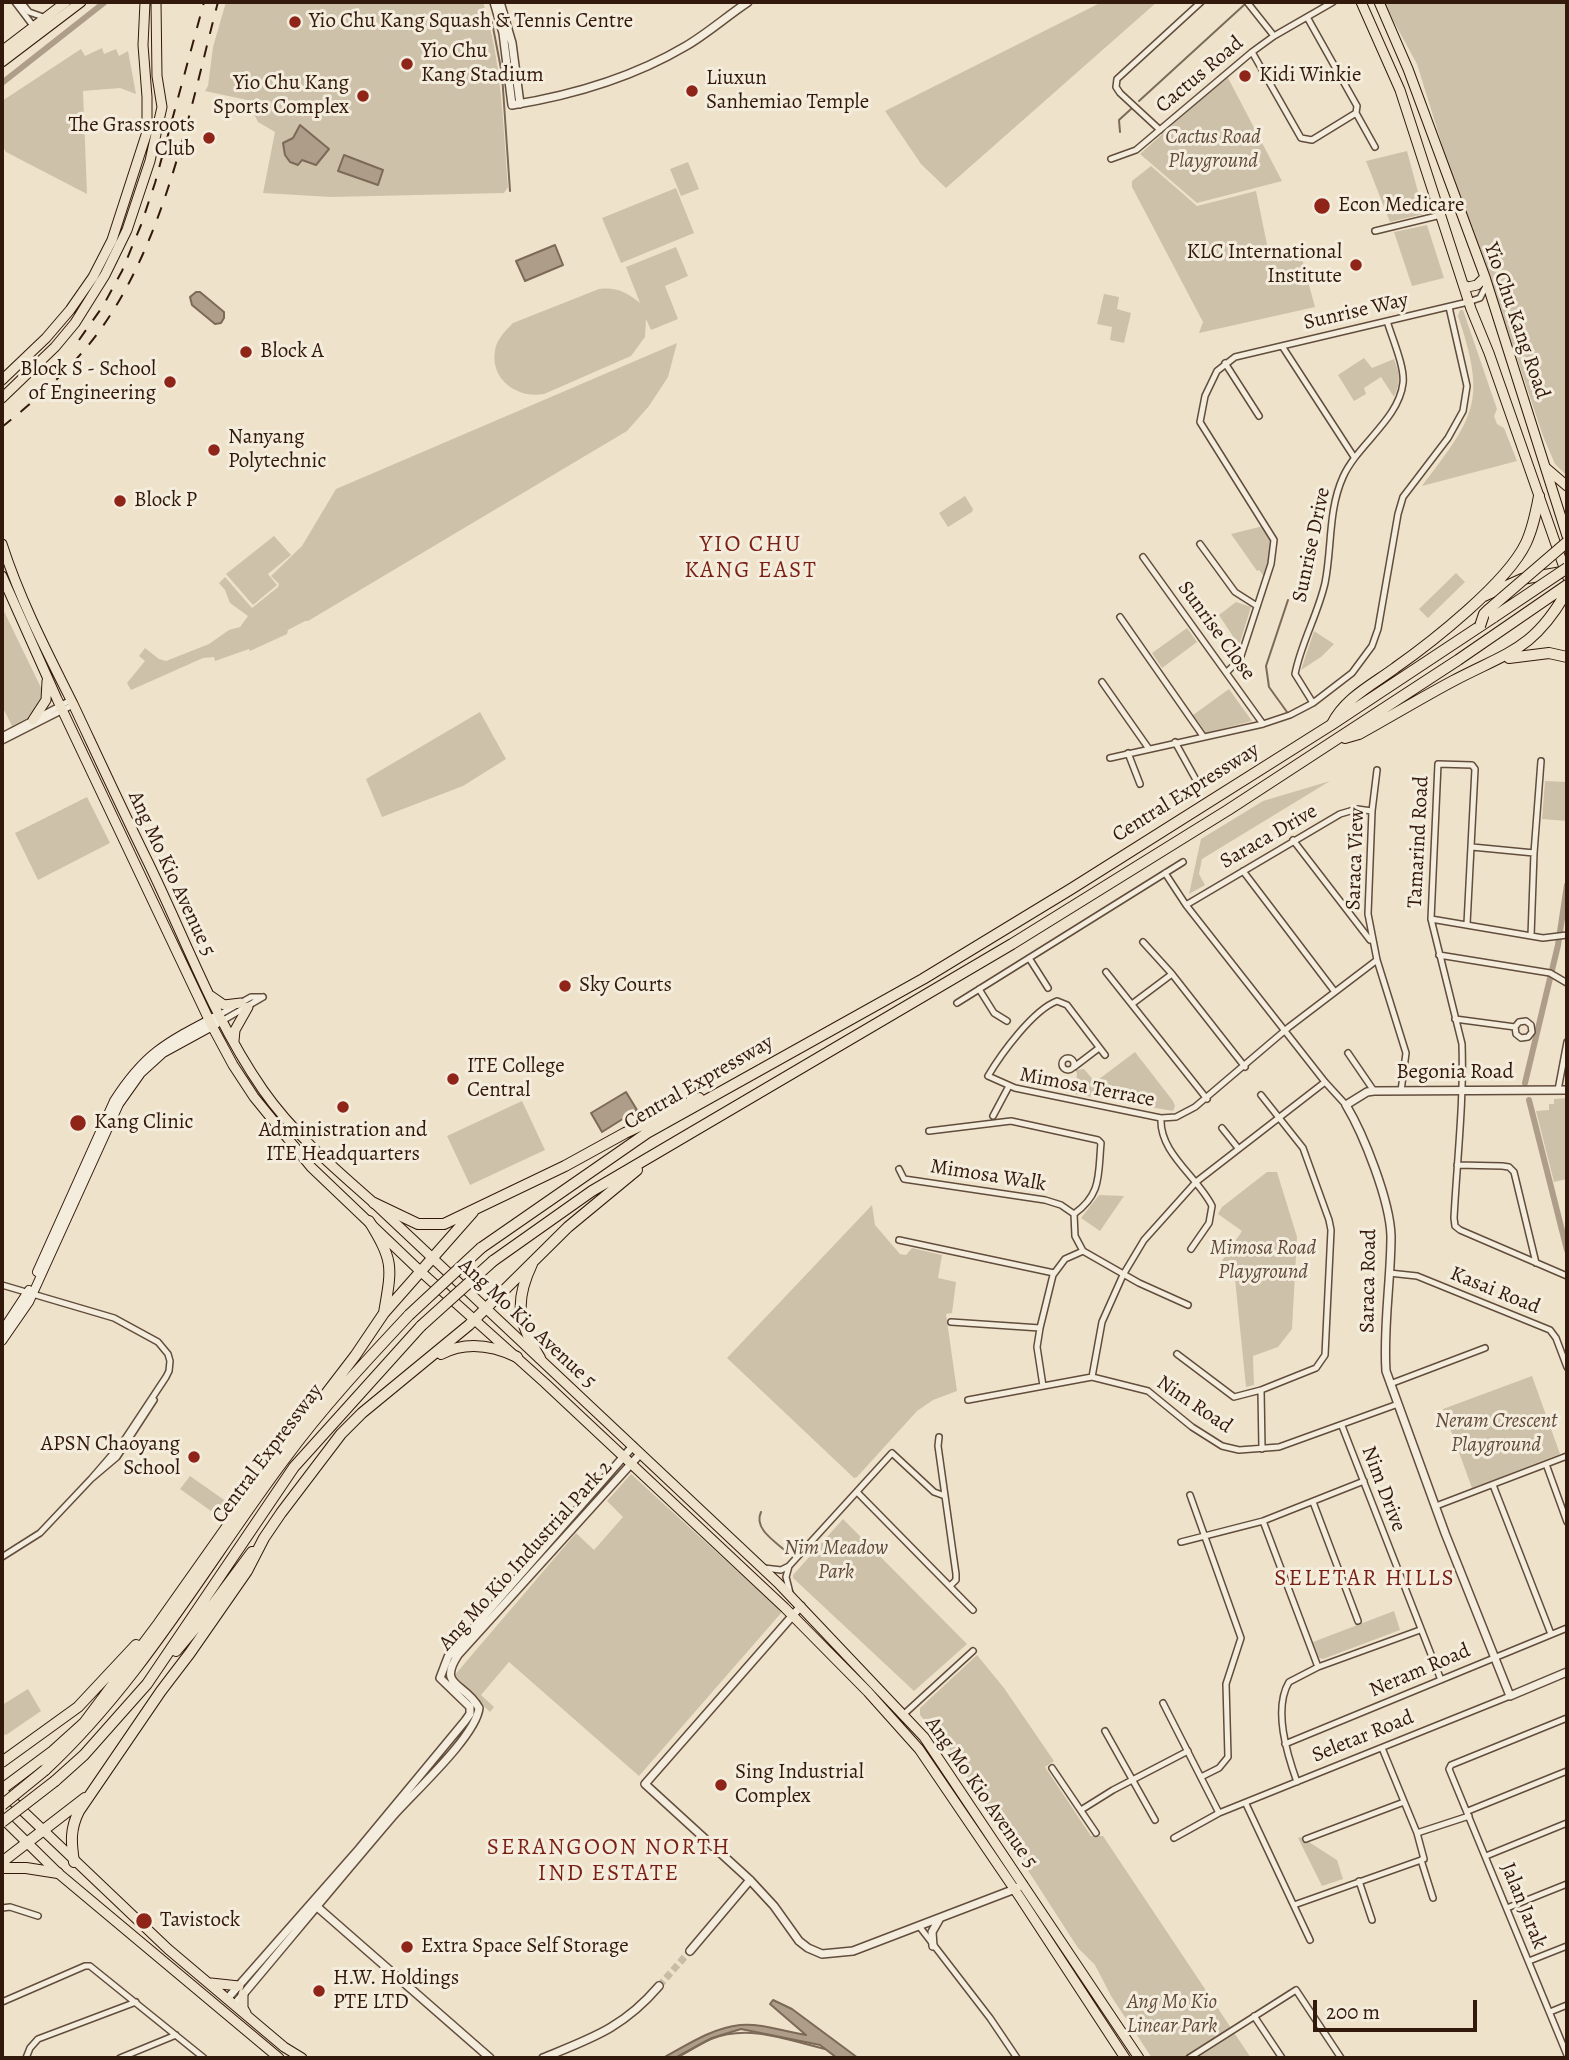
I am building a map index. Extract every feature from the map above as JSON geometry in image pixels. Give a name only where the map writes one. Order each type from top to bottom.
[{"type":"highway","points":[[1331,725],[1345,704],[1404,661],[1480,598],[1525,545],[1532,529],[1539,496]]},
{"type":"highway","points":[[1480,626],[1484,614],[1567,539]]},
{"type":"highway","points":[[1480,598],[1522,579],[1567,572]]},
{"type":"highway","name":"Central Expressway","points":[[2,1805],[99,1717],[134,1672],[284,1459],[338,1391],[409,1315],[481,1248],[647,1133],[923,979],[1071,889],[1567,572]]},
{"type":"highway","points":[[1339,739],[1359,734],[1454,680],[1522,647],[1541,629],[1557,608],[1567,588]]},
{"type":"highway","name":"Central Expressway","points":[[2,1820],[55,1781],[84,1755],[147,1684],[294,1468],[421,1326],[493,1261],[592,1191],[1012,944],[1339,739],[1567,588]]},
{"type":"highway","points":[[1498,660],[1549,653],[1567,657]]},
{"type":"highway","points":[[374,1203],[418,1224],[437,1226],[473,1212],[678,1107],[725,1088]]},
{"type":"highway","points":[[147,1684],[197,1626],[240,1564],[264,1538],[341,1434],[362,1413],[474,1319],[568,1227],[662,1149]]},
{"type":"highway","points":[[2,1789],[42,1766],[84,1723],[159,1623],[262,1476],[348,1365],[384,1313],[473,1212]]},
{"type":"highway","points":[[369,1221],[390,1261],[384,1313]]},
{"type":"highway","points":[[535,1258],[525,1280],[520,1305],[523,1327],[540,1358]]},
{"type":"highway","points":[[425,1362],[455,1347],[470,1345],[499,1350],[517,1357]]},
{"type":"highway","points":[[74,1862],[72,1826],[161,1691],[247,1571],[264,1538]]},
{"type":"highway","points":[[2,1762],[78,1707],[120,1660],[159,1623]]},
{"type":"highway","points":[[2,1752],[19,1751]]},
{"type":"highway","points":[[2,1862],[92,1793]]},
{"type":"highway","points":[[2,1868],[26,1868],[58,1873]]},
{"type":"main road","points":[[2,51],[66,2]]},
{"type":"main road","points":[[2,62],[81,2]]},
{"type":"main road","points":[[2,380],[46,338],[70,310],[93,277],[112,240],[147,132],[143,45],[145,2]]},
{"type":"main road","points":[[2,398],[55,347],[75,323],[105,275],[127,230],[150,161],[162,107],[157,76],[156,2]]},
{"type":"main road","name":"Yio Chu Kang Road","points":[[1361,2],[1400,90],[1468,302],[1489,353],[1567,572]]},
{"type":"main road","name":"Yio Chu Kang Road","points":[[1379,2],[1408,69],[1486,281],[1567,539]]},
{"type":"main road","points":[[1426,168],[1429,157],[1439,159]]},
{"type":"main road","points":[[1464,285],[1471,287],[1486,281]]},
{"type":"main road","points":[[1545,466],[1567,486]]},
{"type":"main road","name":"Ang Mo Kio Avenue 5","points":[[2,544],[29,613],[220,1018],[263,1091],[298,1133],[790,1595],[903,1715],[933,1750],[1122,2054]]},
{"type":"main road","name":"Ang Mo Kio Avenue 5","points":[[2,576],[61,708],[211,1023],[233,1065],[267,1114],[312,1167],[420,1271],[517,1357],[793,1616],[868,1692],[919,1749],[1139,2058]]},
{"type":"main road","points":[[33,720],[46,700],[47,676]]},
{"type":"main road","points":[[137,864],[144,865],[147,860]]},
{"type":"main road","points":[[210,995],[224,1005],[244,1005],[235,1030],[234,1043]]},
{"type":"main road","points":[[2,1341],[30,1293],[93,1145],[114,1101],[128,1080],[157,1049],[220,1018]]},
{"type":"main road","points":[[2,1331],[30,1293]]},
{"type":"main road","points":[[2,1789],[74,1862],[168,1949],[302,2058]]},
{"type":"main road","points":[[2,1820],[58,1873],[281,2058],[292,2052]]},
{"type":"main road","points":[[210,1983],[241,1990],[243,2008],[247,2015]]},
{"type":"main road","points":[[1122,2054],[1125,2038]]},
{"type":"street","points":[[15,2],[34,27]]},
{"type":"street","points":[[21,2],[29,12],[46,18]]},
{"type":"street","points":[[494,2],[503,33],[516,105]]},
{"type":"street","points":[[500,2],[512,43],[516,105]]},
{"type":"street","points":[[516,105],[600,86],[640,71],[686,46],[748,2]]},
{"type":"street","name":"Cactus Road","points":[[1201,2],[1117,79],[1116,87],[1120,93],[1160,130],[1252,52],[1333,2]]},
{"type":"street","name":"Cactus Road","points":[[1247,2],[1274,36]]},
{"type":"street","points":[[1307,17],[1357,106],[1356,113],[1375,147]]},
{"type":"street","points":[[1252,52],[1301,138],[1312,139],[1356,113]]},
{"type":"street","points":[[1111,159],[1136,150],[1160,130]]},
{"type":"street","points":[[1375,231],[1441,215]]},
{"type":"street","name":"Sunrise Way","points":[[1225,363],[1235,357],[1468,302],[1480,298],[1486,281]]},
{"type":"street","points":[[1110,758],[1263,724],[1290,715],[1313,703],[1352,673],[1372,646],[1378,629],[1403,497],[1448,438],[1463,411],[1467,386],[1450,307]]},
{"type":"street","name":"Sunrise Drive","points":[[1313,703],[1295,674],[1326,579],[1330,536],[1340,484],[1354,457],[1399,400],[1403,384],[1404,375],[1387,321]]},
{"type":"street","points":[[1282,346],[1354,457]]},
{"type":"street","points":[[1227,672],[1240,659],[1271,564],[1274,540],[1200,422],[1205,396],[1217,371],[1225,363],[1259,416]]},
{"type":"street","points":[[1200,544],[1235,592],[1257,606]]},
{"type":"street","name":"Sunrise Close","points":[[1143,557],[1263,724]]},
{"type":"street","points":[[1121,617],[1203,736]]},
{"type":"street","points":[[1102,682],[1149,748]]},
{"type":"street","points":[[2,741],[72,702]]},
{"type":"street","points":[[2,736],[61,708]]},
{"type":"street","points":[[1175,742],[1195,778]]},
{"type":"street","points":[[1128,754],[1140,784]]},
{"type":"street","points":[[1531,936],[1541,761]]},
{"type":"street","name":"Tamarind Road","points":[[1466,924],[1475,766],[1438,764],[1431,919],[1531,936],[1563,937]]},
{"type":"street","name":"Saraca View","points":[[1377,770],[1372,811],[1367,914],[1377,960],[1406,1053],[1401,1091]]},
{"type":"street","name":"Saraca Drive","points":[[1186,905],[1340,814],[1357,810],[1372,811]]},
{"type":"street","points":[[1293,840],[1372,942]]},
{"type":"street","points":[[1472,847],[1534,853]]},
{"type":"street","points":[[957,1003],[1183,862]]},
{"type":"street","points":[[1243,871],[1335,992]]},
{"type":"street","name":"Saraca Road","points":[[1165,873],[1186,905],[1346,1105],[1365,1139],[1387,1210],[1391,1234],[1385,1349],[1390,1384],[1510,1696]]},
{"type":"street","points":[[1195,916],[1198,898]]},
{"type":"street","points":[[1353,919],[1367,914]]},
{"type":"street","points":[[1431,919],[1462,1044],[1455,1226],[1567,1276]]},
{"type":"street","points":[[1143,943],[1172,974],[1245,1067]]},
{"type":"street","points":[[1439,956],[1552,974],[1567,983]]},
{"type":"street","points":[[1029,958],[1048,988]]},
{"type":"street","points":[[1286,1030],[1377,960]]},
{"type":"street","points":[[1106,972],[1207,1099]]},
{"type":"street","points":[[1132,1004],[1172,974]]},
{"type":"street","points":[[979,989],[994,1013],[1007,1021]]},
{"type":"street","points":[[1009,1086],[988,1076],[1004,1049],[1053,1002],[1067,1005],[1105,1055]]},
{"type":"street","points":[[220,1018],[244,1005]]},
{"type":"street","points":[[1455,1019],[1515,1027]]},
{"type":"street","name":"Mimosa Terrace","points":[[993,1116],[1009,1086],[1161,1118],[1180,1116],[1207,1099],[1286,1030]]},
{"type":"street","points":[[1558,1090],[1567,1042]]},
{"type":"street","points":[[1074,1068],[1099,1048]]},
{"type":"street","points":[[1348,1053],[1374,1091]]},
{"type":"street","points":[[1092,1377],[1102,1322],[1123,1275],[1144,1240],[1196,1182],[1325,1082]]},
{"type":"street","name":"Begonia Road","points":[[1346,1105],[1367,1092],[1374,1091],[1567,1090]]},
{"type":"street","points":[[1177,1354],[1233,1397],[1261,1390],[1316,1368],[1325,1355],[1331,1230],[1329,1220],[1307,1155],[1262,1095]]},
{"type":"street","points":[[1161,1118],[1166,1143],[1210,1201],[1213,1211],[1209,1223],[1191,1249]]},
{"type":"street","points":[[929,1131],[1011,1121],[1098,1140],[1101,1143],[1097,1182],[1091,1200],[1074,1214],[1075,1236],[1083,1251],[1123,1275],[1188,1305]]},
{"type":"street","points":[[1222,1128],[1238,1148]]},
{"type":"street","points":[[1457,1165],[1502,1166],[1509,1167],[1514,1172],[1536,1263]]},
{"type":"street","name":"Mimosa Walk","points":[[899,1169],[904,1179],[1045,1200],[1061,1205],[1074,1214]]},
{"type":"street","points":[[899,1240],[1054,1273]]},
{"type":"street","points":[[1043,1386],[1037,1352],[1040,1328],[1054,1273],[1065,1259],[1083,1251]]},
{"type":"street","name":"Kasai Road","points":[[1389,1273],[1417,1276],[1550,1330],[1556,1338],[1567,1367]]},
{"type":"street","points":[[2,1285],[114,1318],[158,1342],[170,1361],[169,1371],[159,1387],[158,1394],[117,1457],[91,1479],[40,1533],[2,1557]]},
{"type":"street","points":[[951,1322],[1040,1328]]},
{"type":"street","points":[[1390,1384],[1485,1348]]},
{"type":"street","name":"Nim Road","points":[[968,1400],[1092,1377],[1148,1391],[1192,1427],[1222,1446],[1239,1450],[1279,1447],[1398,1404]]},
{"type":"street","points":[[1261,1390],[1262,1449]]},
{"type":"street","name":"Nim Drive","points":[[1342,1426],[1441,1681]]},
{"type":"street","points":[[939,1437],[938,1446],[956,1574],[956,1580],[950,1586]]},
{"type":"street","name":"Ang Mo Kio Industrial Park 2","points":[[314,1905],[470,1714],[470,1707],[440,1678],[448,1657],[632,1446]]},
{"type":"street","points":[[611,1469],[613,1448]]},
{"type":"street","points":[[790,1595],[786,1577],[789,1566],[892,1453],[934,1492],[945,1496]]},
{"type":"street","name":"Ang Mo Kio Industrial Park 2","points":[[231,2002],[395,1813],[442,1764],[475,1723],[479,1708],[450,1677],[449,1669],[458,1655],[640,1454]]},
{"type":"street","points":[[1436,1506],[1567,1456]]},
{"type":"street","points":[[640,1473],[650,1463]]},
{"type":"street","points":[[1546,1464],[1567,1522]]},
{"type":"street","points":[[1181,1542],[1263,1521],[1364,1481]]},
{"type":"street","points":[[1493,1485],[1551,1634]]},
{"type":"street","points":[[857,1492],[973,1609]]},
{"type":"street","points":[[1190,1495],[1241,1638],[1226,1684],[1228,1758],[1219,1769],[1201,1777]]},
{"type":"street","points":[[1313,1502],[1358,1620]]},
{"type":"street","points":[[1263,1521],[1318,1667]]},
{"type":"street","points":[[761,1567],[773,1570],[789,1566]]},
{"type":"street","points":[[801,1606],[645,1784],[750,1880],[774,1906],[799,1941],[822,1954],[853,1951],[1019,1887]]},
{"type":"street","name":"Neram Road","points":[[1285,1744],[1567,1628]]},
{"type":"street","points":[[1297,1782],[1285,1744],[1282,1703],[1285,1688],[1294,1678],[1318,1667],[1420,1630]]},
{"type":"street","points":[[903,1715],[973,1651]]},
{"type":"street","name":"Seletar Road","points":[[1174,1838],[1219,1813],[1567,1672]]},
{"type":"street","points":[[1163,1703],[1219,1813]]},
{"type":"street","name":"Jalan Jarak","points":[[1567,1718],[1451,1765],[1449,1769],[1567,2055]]},
{"type":"street","points":[[1105,1731],[1155,1820]]},
{"type":"street","points":[[1294,1905],[1421,1860],[1424,1856],[1382,1748]]},
{"type":"street","points":[[1081,1810],[1188,1751]]},
{"type":"street","points":[[1052,1768],[1096,1833]]},
{"type":"street","points":[[1417,1833],[1567,1771]]},
{"type":"street","points":[[1306,1839],[1404,1802]]},
{"type":"street","points":[[1246,1804],[1310,1940]]},
{"type":"street","points":[[1486,1856],[1567,1823]]},
{"type":"street","points":[[1421,1860],[1433,1898]]},
{"type":"street","points":[[690,1951],[750,1880]]},
{"type":"street","points":[[1359,1881],[1372,1920]]},
{"type":"street","points":[[1507,1908],[1567,1884]]},
{"type":"street","points":[[314,1905],[490,2058]]},
{"type":"street","points":[[2,1908],[9,1907],[38,1916]]},
{"type":"street","points":[[933,1946],[932,1932],[940,1918]]},
{"type":"street","points":[[919,1926],[990,2018],[1017,2058]]},
{"type":"street","points":[[1529,1961],[1567,1946]]},
{"type":"street","points":[[2,2002],[85,1966],[95,1969],[204,2058]]},
{"type":"street","points":[[543,2058],[616,2026],[636,2012],[659,1986]]},
{"type":"street","points":[[1189,2058],[1296,1990],[1341,2058]]},
{"type":"street","points":[[26,2058],[38,2039],[136,2002]]},
{"type":"street","points":[[1549,2012],[1567,2005]]},
{"type":"street","points":[[1254,2016],[1282,2058]]},
{"type":"street","points":[[120,2058],[176,2035]]},
{"type":"green space","name":"Yio Chu Kang Sports Complex","points":[[226,2],[483,2],[501,93],[508,187],[504,193],[331,197],[263,193],[275,132],[258,122],[247,100],[205,91],[213,47]]},
{"type":"green space","points":[[1102,2],[1157,2],[946,188],[921,164],[885,111]]},
{"type":"green space","points":[[1383,2],[1567,2],[1567,476],[1555,464],[1543,436],[1481,251],[1452,177],[1417,64]]},
{"type":"green space","points":[[102,48],[104,54],[116,49],[119,56],[128,51],[136,94],[120,88],[83,91],[87,194],[6,152],[2,145],[2,101],[81,49],[85,56]]},
{"type":"green space","name":"Cactus Road Playground","points":[[1227,76],[1282,181],[1197,203],[1140,154]]},
{"type":"green space","points":[[1407,151],[1424,214],[1390,222],[1366,161]]},
{"type":"green space","points":[[688,162],[699,189],[681,196],[670,169]]},
{"type":"green space","points":[[1151,166],[1197,206],[1256,191],[1269,254],[1299,248],[1315,307],[1199,333],[1203,322],[1132,187],[1132,181]]},
{"type":"green space","points":[[676,188],[694,233],[621,263],[602,218]]},
{"type":"green space","points":[[1427,225],[1444,278],[1412,286],[1394,232]]},
{"type":"green space","points":[[676,247],[688,276],[665,286],[678,319],[651,330],[646,319],[645,337],[631,356],[544,394],[534,395],[516,390],[501,379],[495,361],[496,347],[501,336],[513,323],[599,289],[621,291],[640,303],[626,267]]},
{"type":"green space","points":[[1104,294],[1119,297],[1117,309],[1131,313],[1124,343],[1110,340],[1112,327],[1097,324]]},
{"type":"green space","points":[[1460,310],[1463,310],[1497,409],[1494,416],[1497,424],[1504,428],[1517,461],[1422,486],[1454,442],[1471,407],[1472,369],[1458,316]]},
{"type":"green space","points":[[677,343],[668,377],[649,406],[627,431],[308,621],[288,630],[287,634],[250,651],[249,649],[215,661],[214,657],[203,658],[131,690],[127,683],[145,661],[139,656],[145,648],[166,661],[209,644],[229,630],[240,627],[248,616],[230,603],[219,583],[225,577],[252,608],[278,587],[279,584],[271,576],[302,546],[336,489]]},
{"type":"green space","points":[[1364,358],[1372,368],[1394,359],[1399,378],[1394,397],[1381,377],[1364,388],[1366,394],[1354,401],[1338,375]]},
{"type":"green space","points":[[965,496],[973,509],[972,512],[948,527],[939,513]]},
{"type":"green space","points":[[1263,526],[1272,541],[1265,578],[1231,534]]},
{"type":"green space","points":[[274,536],[291,555],[268,574],[277,585],[253,605],[226,574]]},
{"type":"green space","points":[[1456,573],[1465,582],[1428,618],[1419,609]]},
{"type":"green space","points":[[1236,602],[1251,607],[1237,652],[1231,643],[1234,638],[1219,615]]},
{"type":"green space","points":[[2,607],[45,696],[31,716],[12,726],[2,706]]},
{"type":"green space","points":[[1187,628],[1197,642],[1162,668],[1152,653]]},
{"type":"green space","points":[[1314,631],[1334,644],[1321,657],[1301,670]]},
{"type":"green space","points":[[1229,689],[1252,721],[1206,733],[1193,715]]},
{"type":"green space","points":[[480,712],[506,759],[463,786],[382,817],[366,779]]},
{"type":"green space","points":[[1330,781],[1202,859],[1199,874],[1205,885],[1189,894],[1201,839],[1263,801]]},
{"type":"green space","points":[[1545,781],[1567,782],[1567,821],[1542,819]]},
{"type":"green space","points":[[87,797],[110,843],[38,880],[15,833]]},
{"type":"green space","points":[[1135,1052],[1173,1101],[1173,1111],[1075,1094],[1075,1070],[1084,1069],[1095,1082]]},
{"type":"green space","points":[[1567,1098],[1567,1179],[1554,1182],[1536,1111],[1549,1110],[1549,1104],[1554,1104],[1554,1099]]},
{"type":"green space","points":[[522,1101],[545,1150],[470,1185],[447,1136]]},
{"type":"green space","name":"Mimosa Road Playground","points":[[1267,1172],[1277,1172],[1297,1237],[1292,1329],[1278,1347],[1253,1356],[1254,1385],[1246,1387],[1235,1279],[1224,1271],[1222,1261],[1242,1231],[1218,1214],[1222,1207]]},
{"type":"green space","points":[[1099,1195],[1124,1196],[1100,1231],[1081,1218]]},
{"type":"green space","points":[[872,1205],[875,1225],[900,1254],[906,1255],[912,1248],[942,1255],[938,1278],[956,1282],[952,1313],[946,1314],[957,1391],[933,1400],[917,1411],[854,1478],[727,1358]]},
{"type":"green space","name":"Neram Crescent Playground","points":[[1532,1376],[1560,1454],[1472,1488],[1443,1409]]},
{"type":"green space","points":[[631,1474],[782,1612],[639,1776],[509,1662],[481,1695],[494,1707],[490,1712],[453,1677],[576,1533],[594,1550],[623,1517],[607,1501]]},
{"type":"green space","points":[[190,1476],[227,1502],[218,1516],[180,1489]]},
{"type":"green space","name":"Nim Meadow Park","points":[[843,1519],[967,1644],[914,1691],[793,1578]]},
{"type":"green space","points":[[1394,1611],[1400,1630],[1323,1659],[1319,1658],[1313,1642]]},
{"type":"green space","name":"Ang Mo Kio Linear Park","points":[[977,1655],[1004,1688],[1054,1761],[1045,1767],[1091,1836],[1103,1836],[1251,2058],[1152,2058],[1111,1996],[1095,1965],[1078,1948],[951,1751],[920,1715],[920,1708]]},
{"type":"green space","points":[[28,1689],[41,1711],[6,1735],[2,1734],[2,1705]]},
{"type":"green space","points":[[1301,1837],[1337,1860],[1343,1879],[1322,1886],[1298,1838]]},
{"type":"shaded area","points":[[300,125],[329,149],[316,165],[302,160],[298,165],[290,162],[285,155],[283,143],[293,138]]},
{"type":"shaded area","points":[[344,155],[383,170],[378,185],[338,171]]},
{"type":"shaded area","points":[[555,245],[563,265],[525,281],[516,261]]},
{"type":"shaded area","points":[[200,292],[224,312],[221,323],[215,324],[192,305],[190,297]]},
{"type":"shaded area","points":[[626,1092],[637,1110],[602,1132],[591,1113]]},
{"type":"shaded area","points":[[773,2000],[792,2009],[858,2058],[837,2058],[820,2045],[741,2029],[712,2038],[675,2058],[663,2058],[710,2033],[740,2025],[765,2026],[806,2035],[770,2004]]},
{"type":"waterway","points":[[2,83],[105,2]]},
{"type":"waterway","points":[[1139,101],[1244,5]]},
{"type":"waterway","points":[[492,22],[502,74],[510,191]]},
{"type":"waterway","points":[[1120,132],[1119,120],[1131,109]]},
{"type":"waterway","points":[[1287,712],[1269,687],[1266,666],[1288,600]]},
{"type":"waterway","points":[[1525,1083],[1558,945],[1567,885]]},
{"type":"waterway","points":[[1529,1100],[1567,1250]]},
{"type":"waterway","points":[[761,1512],[759,1518],[763,1530],[788,1553]]},
{"type":"waterway","points":[[676,2058],[711,2039],[740,2033],[768,2035],[825,2049]]},
{"type":"tunnel","points":[[659,1986],[690,1951]]},
{"type":"railway","points":[[79,340],[103,306],[122,271],[141,225],[204,2]]},
{"type":"railway","points":[[2,427],[74,362],[98,333],[130,282],[176,164],[218,2]]},
{"type":"place","name":"Yio Chu Kang Squash & Tennis Centre","points":[[295,22]]},
{"type":"place","name":"Yio Chu Kang Stadium","points":[[407,64]]},
{"type":"place","name":"Kidi Winkie","points":[[1245,76]]},
{"type":"place","name":"Liuxun Sanhemiao Temple","points":[[692,91]]},
{"type":"place","name":"Yio Chu Kang Sports Complex","points":[[363,96]]},
{"type":"place","name":"The Grassroots Club","points":[[209,138]]},
{"type":"place","name":"Econ Medicare","points":[[1322,206]]},
{"type":"place","name":"KLC International Institute","points":[[1356,265]]},
{"type":"place","name":"Block A","points":[[246,352]]},
{"type":"place","name":"Block S - School of Engineering","points":[[170,382]]},
{"type":"place","name":"Nanyang Polytechnic","points":[[214,450]]},
{"type":"place","name":"Block P","points":[[120,501]]},
{"type":"place","name":"Sky Courts","points":[[565,986]]},
{"type":"place","name":"ITE College Central","points":[[453,1079]]},
{"type":"place","name":"Administration and ITE Headquarters","points":[[343,1107]]},
{"type":"place","name":"Kang Clinic","points":[[78,1123]]},
{"type":"place","name":"APSN Chaoyang School","points":[[194,1457]]},
{"type":"place","name":"Sing Industrial Complex","points":[[721,1785]]},
{"type":"place","name":"Tavistock","points":[[144,1921]]},
{"type":"place","name":"Extra Space Self Storage","points":[[407,1947]]},
{"type":"place","name":"H.W. Holdings PTE LTD","points":[[319,1991]]},
{"type":"district","name":"YIO CHU KANG EAST","points":[[751,558]]},
{"type":"district","name":"SELETAR HILLS","points":[[1365,1579]]},
{"type":"district","name":"SERANGOON NORTH IND ESTATE","points":[[609,1861]]}]
